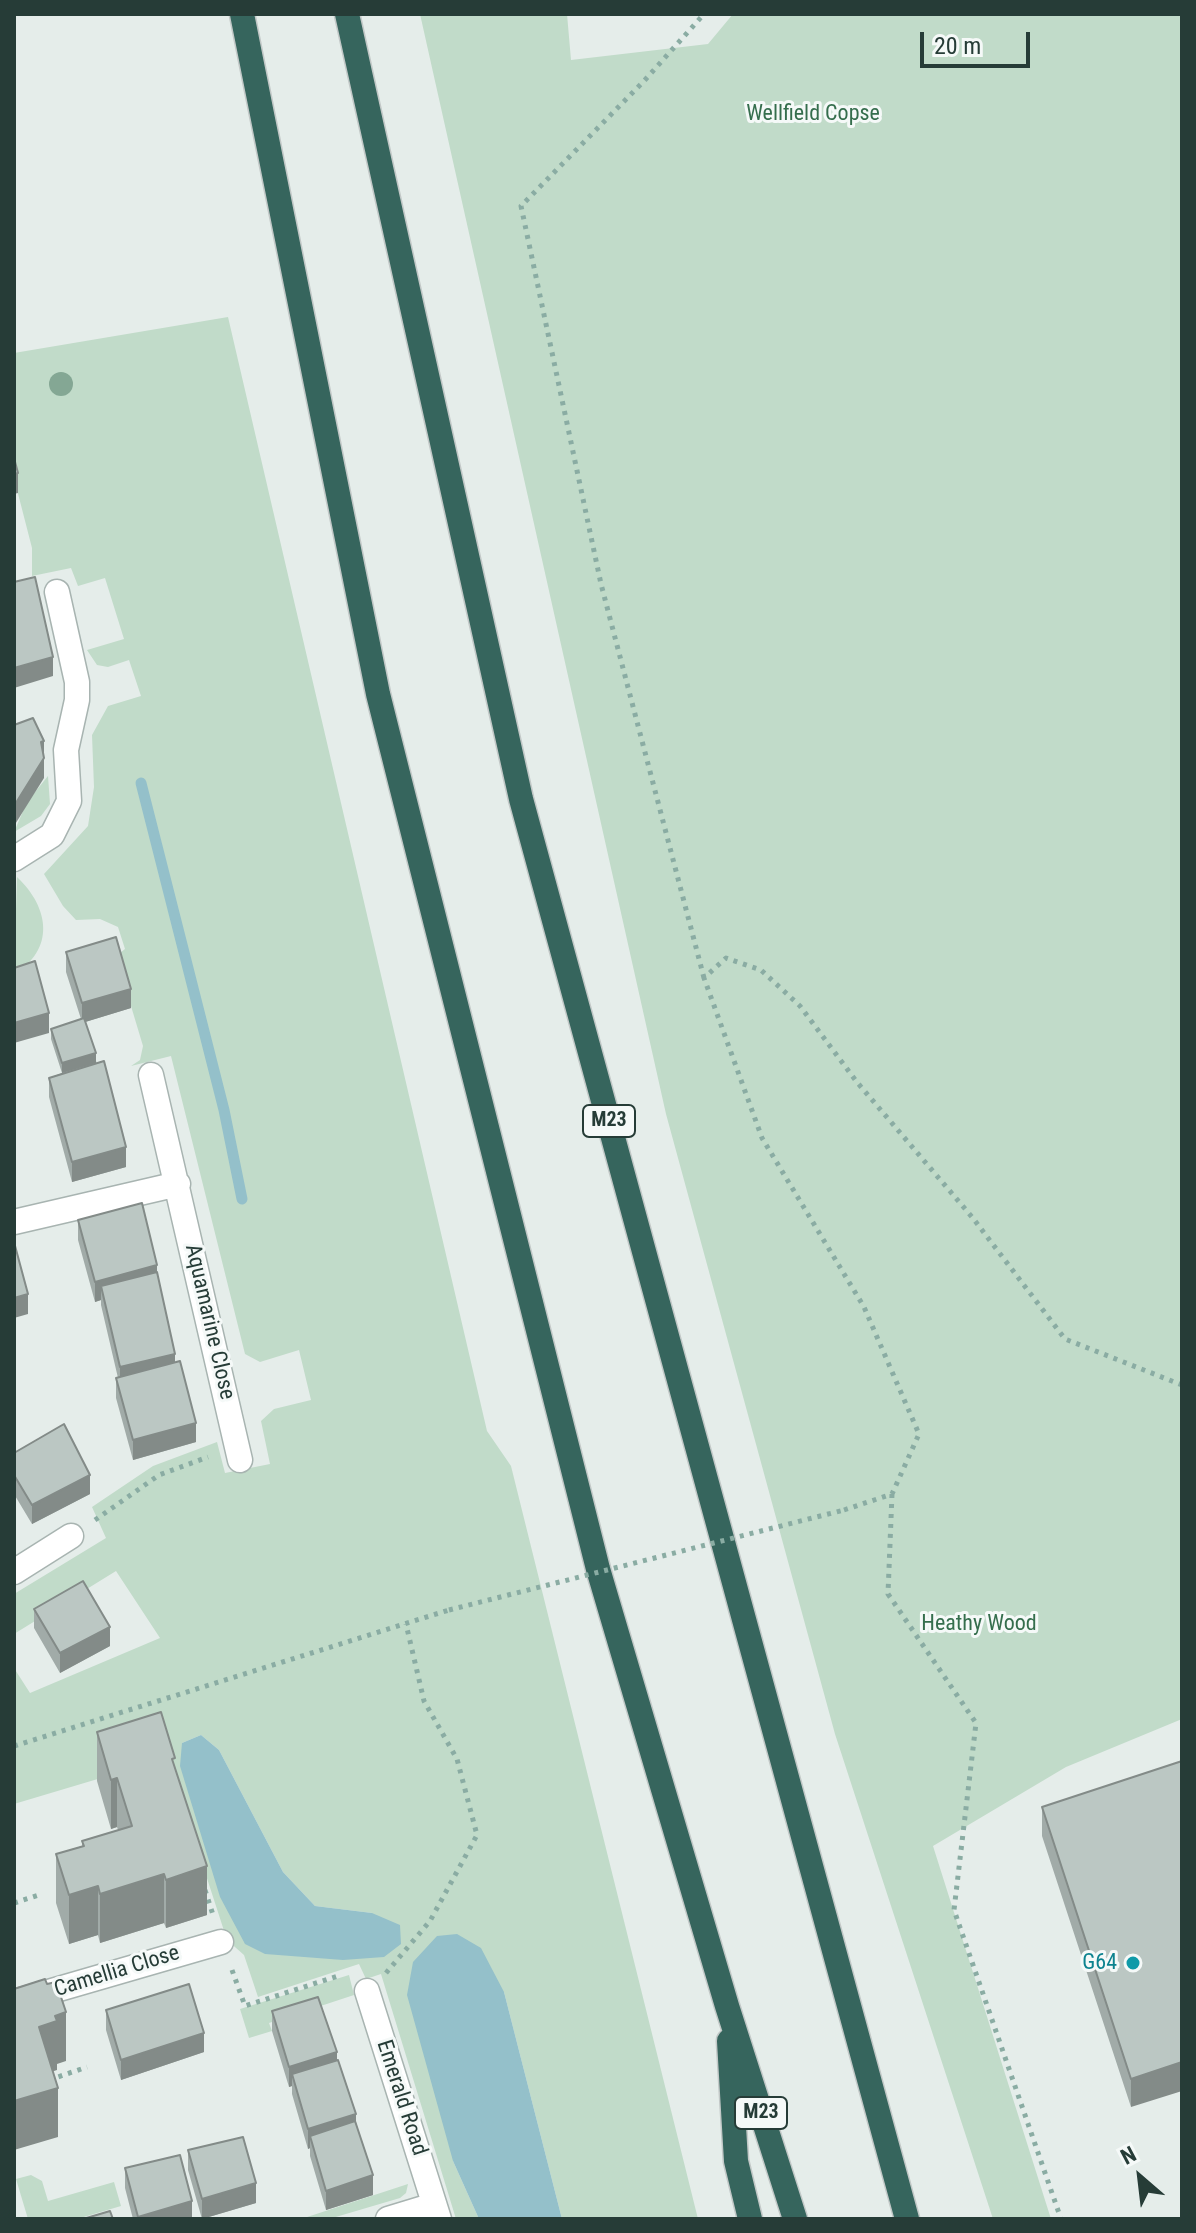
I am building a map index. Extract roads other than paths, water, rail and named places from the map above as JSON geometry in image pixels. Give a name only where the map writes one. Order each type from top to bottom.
[{"type":"highway","name":"M23","points":[[242,14],[378,694],[598,1569],[727,2006],[795,2219]]},
{"type":"highway","name":"M23","points":[[347,14],[521,799],[907,2219]]},
{"type":"highway","name":"M23","points":[[727,2006],[736,2161],[750,2219]]},
{"type":"street","points":[[14,859],[52,835],[69,801],[66,750],[77,700],[77,682],[57,592]]},
{"type":"street","name":"Aquamarine Close","points":[[151,1075],[239,1456]]},
{"type":"street","points":[[14,1222],[178,1184]]},
{"type":"street","points":[[14,1572],[71,1536]]},
{"type":"street","name":"Camellia Close","points":[[14,2002],[221,1942]]},
{"type":"street","name":"Emerald Road","points":[[367,1991],[437,2212],[388,2219]]},
{"type":"water","points":[[201,1735],[219,1750],[283,1872],[315,1906],[372,1913],[400,1925],[401,1944],[384,1957],[343,1960],[265,1954],[245,1944],[220,1897],[180,1766],[182,1743]]},
{"type":"water","points":[[457,1934],[481,1948],[504,1992],[562,2219],[479,2219],[453,2161],[407,1995],[413,1962],[437,1936]]},
{"type":"waterway","points":[[141,783],[224,1110],[242,1199]]},
{"type":"place","name":"G64","points":[[1133,1963]]},
{"type":"park label","name":"Wellfield Copse","points":[[813,114]]},
{"type":"park label","name":"Heathy Wood","points":[[979,1624]]}]
